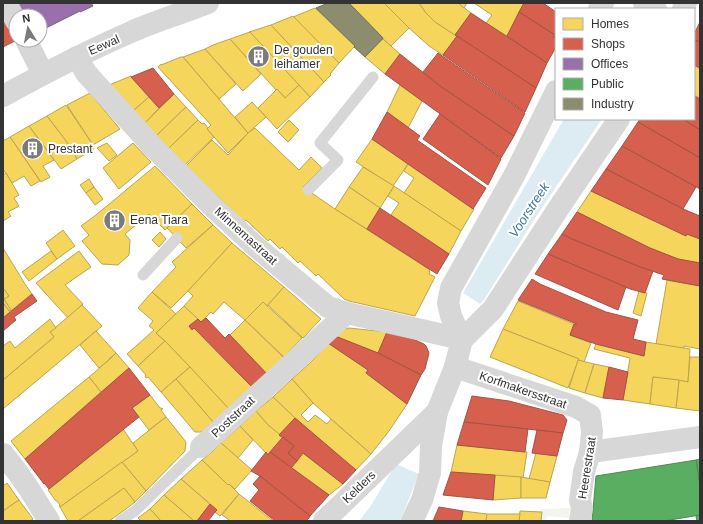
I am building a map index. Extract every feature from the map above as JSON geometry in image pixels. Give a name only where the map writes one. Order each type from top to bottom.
[{"type":"street","name":"Eewal","points":[[3,96],[77,57],[132,32],[208,3]]},
{"type":"street","points":[[644,3],[654,8]]},
{"type":"street","points":[[30,48],[43,74]]},
{"type":"street","name":"Minnemastraat","points":[[77,57],[86,73],[207,210],[258,241],[328,307],[347,313],[462,340]]},
{"type":"street","points":[[462,340],[451,316],[448,303],[451,288],[515,174],[555,94]]},
{"type":"street","points":[[412,521],[422,500],[430,473],[431,446],[437,412],[455,367],[462,340],[493,309],[618,120]]},
{"type":"street","name":"Poststraat","points":[[201,447],[347,313]]},
{"type":"street","name":"Korfmakersstraat","points":[[455,367],[576,407],[590,415]]},
{"type":"street","name":"Kelders","points":[[324,521],[437,412]]},
{"type":"street","name":"Heerestraat","points":[[580,521],[582,508],[580,500],[584,472],[590,452],[592,432],[590,415]]},
{"type":"street","points":[[590,452],[700,437]]},
{"type":"street","points":[[3,454],[36,498],[49,521]]},
{"type":"lane","points":[[308,190],[338,160],[320,143],[373,77]]},
{"type":"lane","points":[[143,275],[177,238]]},
{"type":"lane","name":"Poststraat","points":[[120,521],[135,511],[201,447]]},
{"type":"shaded area","points":[[570,508],[569,518],[547,516],[546,521],[541,521],[541,509]]},
{"type":"water","name":"Voorstreek","points":[[563,120],[601,120],[537,215],[484,300],[480,304],[463,293]]},
{"type":"water","points":[[396,464],[419,474],[400,521],[359,521],[370,507]]},
{"type":"building: Homes","points":[[349,3],[384,3],[409,28],[391,46]]},
{"type":"building: Homes","points":[[384,3],[419,3],[435,22],[457,36],[443,55],[429,46]]},
{"type":"building: Homes","points":[[419,3],[458,3],[471,13],[455,35],[435,22]]},
{"type":"building: Homes","points":[[458,3],[467,3],[464,8]]},
{"type":"building: Homes","points":[[474,3],[524,3],[507,36],[486,23],[492,15]]},
{"type":"building: Homes","points":[[315,8],[355,46],[339,63],[293,17]]},
{"type":"building: Homes","points":[[293,16],[339,63],[324,82],[271,25]]},
{"type":"building: Homes","points":[[271,25],[324,82],[310,97],[249,32]]},
{"type":"building: Homes","name":"De gouden leihamer","points":[[250,32],[299,85],[285,98],[230,39]]},
{"type":"building: Homes","points":[[230,39],[261,74],[243,91],[205,49]]},
{"type":"building: Homes","points":[[383,39],[400,54],[385,74],[365,57]]},
{"type":"building: Homes","points":[[205,49],[236,84],[219,99],[183,57]]},
{"type":"building: Homes","points":[[183,57],[248,133],[228,153],[207,129],[211,125],[158,67],[161,64]]},
{"type":"building: Homes","points":[[695,66],[700,68],[700,98],[695,96]]},
{"type":"building: Homes","points":[[131,76],[149,97],[133,111],[109,85]]},
{"type":"building: Homes","points":[[299,85],[310,97],[277,129],[258,108],[277,89],[285,98]]},
{"type":"building: Homes","points":[[400,85],[422,101],[408,128],[387,112]]},
{"type":"building: Homes","points":[[90,93],[120,129],[93,145],[67,105]]},
{"type":"building: Homes","points":[[174,94],[186,107],[156,136],[144,124]]},
{"type":"building: Homes","points":[[149,97],[159,108],[144,124],[133,111]]},
{"type":"building: Homes","points":[[252,102],[266,117],[248,133],[235,117]]},
{"type":"building: Homes","points":[[66,105],[93,145],[94,149],[77,159],[72,149],[47,116]]},
{"type":"building: Homes","points":[[186,107],[198,120],[168,149],[156,136]]},
{"type":"building: Homes","points":[[47,116],[72,149],[77,159],[61,169],[29,126]]},
{"type":"building: Homes","points":[[198,120],[202,124],[204,123],[214,137],[184,166],[168,149]]},
{"type":"building: Homes","points":[[289,120],[299,130],[288,142],[278,132]]},
{"type":"building: Homes","name":"Prestant","points":[[29,126],[54,160],[43,166],[50,177],[41,182],[10,137]]},
{"type":"building: Homes","points":[[255,128],[299,170],[311,157],[322,168],[303,187],[430,270],[429,274],[435,277],[415,316],[344,299],[318,274],[316,276],[300,261],[298,263],[282,247],[280,249],[270,239],[268,241],[246,220],[244,222],[186,166],[212,140],[228,155],[248,133]]},
{"type":"building: Homes","points":[[10,137],[40,181],[31,186],[24,176],[12,183],[3,169],[3,141]]},
{"type":"building: Homes","points":[[372,139],[408,164],[393,186],[356,162]]},
{"type":"building: Homes","points":[[107,143],[117,155],[109,161],[97,148]]},
{"type":"building: Homes","points":[[133,143],[151,162],[119,189],[103,168]]},
{"type":"building: Homes","points":[[408,164],[474,209],[461,231],[404,193],[414,178],[404,171]]},
{"type":"building: Homes","name":"Eena Tiara","points":[[155,166],[192,204],[165,230],[149,214],[125,234],[130,240],[129,255],[118,265],[102,264],[82,241],[89,235],[81,226]]},
{"type":"building: Homes","points":[[363,167],[394,186],[380,208],[349,187]]},
{"type":"building: Homes","points":[[6,173],[19,195],[14,198],[19,206],[8,212],[11,216],[3,221],[3,175]]},
{"type":"building: Homes","points":[[89,179],[94,187],[86,193],[80,185]]},
{"type":"building: Homes","points":[[394,186],[461,231],[449,254],[391,215],[399,203],[388,196]]},
{"type":"building: Homes","points":[[94,187],[103,199],[95,205],[86,193]]},
{"type":"building: Homes","points":[[349,187],[380,208],[367,229],[335,209]]},
{"type":"building: Homes","points":[[591,191],[686,236],[687,234],[700,239],[700,263],[678,259],[650,248],[577,212]]},
{"type":"building: Homes","points":[[192,204],[213,225],[186,248],[167,228]]},
{"type":"building: Homes","points":[[213,225],[232,243],[171,308],[152,292],[176,267],[172,262]]},
{"type":"building: Homes","points":[[63,230],[75,246],[57,259],[46,243]]},
{"type":"building: Homes","points":[[160,232],[166,239],[159,247],[152,240]]},
{"type":"building: Homes","points":[[232,243],[284,287],[267,306],[263,302],[245,320],[224,302],[213,314],[211,312],[201,322],[184,306],[193,296],[188,291]]},
{"type":"building: Homes","points":[[3,248],[32,294],[11,311],[4,299],[9,296],[3,288]]},
{"type":"building: Homes","points":[[51,251],[57,259],[29,281],[22,272]]},
{"type":"building: Homes","points":[[79,251],[91,267],[65,285],[83,304],[68,318],[36,283]]},
{"type":"building: Homes","points":[[667,280],[700,286],[700,349],[684,346],[684,349],[656,344]]},
{"type":"building: Homes","points":[[284,287],[321,319],[303,338],[268,305]]},
{"type":"building: Homes","points":[[3,288],[9,296],[4,299],[11,310],[9,311],[3,303]]},
{"type":"building: Homes","points":[[639,291],[647,293],[641,316],[633,313]]},
{"type":"building: Homes","points":[[152,292],[176,314],[156,333],[165,341],[138,366],[127,354],[154,330],[149,326],[153,321],[138,308]]},
{"type":"building: Homes","points":[[518,301],[574,324],[570,335],[591,343],[584,362],[503,329]]},
{"type":"building: Homes","points":[[263,302],[302,338],[284,357],[245,320]]},
{"type":"building: Homes","points":[[3,303],[10,312],[3,318]]},
{"type":"building: Homes","points":[[82,305],[102,326],[3,409],[3,380],[54,337],[50,332]]},
{"type":"building: Homes","points":[[184,306],[198,319],[189,326],[192,330],[194,328],[252,387],[229,409],[156,333]]},
{"type":"building: Homes","points":[[50,319],[56,328],[50,332],[54,337],[3,380],[3,346],[10,341],[15,348]]},
{"type":"building: Homes","points":[[245,320],[284,358],[267,374],[230,335]]},
{"type":"building: Homes","points":[[349,328],[387,332],[378,353],[335,336],[341,330]]},
{"type":"building: Homes","points":[[503,329],[579,359],[568,388],[490,357]]},
{"type":"building: Homes","points":[[96,331],[116,353],[99,368],[80,345]]},
{"type":"building: Homes","points":[[165,341],[190,367],[161,392],[148,377],[146,378],[146,375],[138,366]]},
{"type":"building: Homes","points":[[646,342],[690,349],[688,382],[653,377],[650,404],[623,400],[630,358],[594,349],[596,344],[644,356]]},
{"type":"building: Homes","points":[[328,343],[368,370],[366,373],[407,404],[371,454],[313,403],[292,379],[311,362]]},
{"type":"building: Homes","points":[[116,353],[129,368],[101,392],[89,377]]},
{"type":"building: Homes","points":[[690,357],[700,357],[700,411],[676,408],[679,380],[688,382]]},
{"type":"building: Homes","points":[[578,360],[594,364],[585,393],[569,388]]},
{"type":"building: Homes","points":[[594,364],[609,367],[603,398],[585,393]]},
{"type":"building: Homes","points":[[190,367],[229,409],[214,423],[176,379]]},
{"type":"building: Homes","points":[[89,377],[101,392],[25,459],[11,441]]},
{"type":"building: Homes","points":[[653,377],[679,380],[676,408],[650,404]]},
{"type":"building: Homes","points":[[176,379],[214,423],[203,432],[195,432],[161,392]]},
{"type":"building: Homes","points":[[292,379],[313,403],[301,415],[308,422],[315,415],[327,424],[331,419],[371,454],[356,470],[295,418],[273,397]]},
{"type":"building: Homes","points":[[150,395],[160,408],[163,409],[161,410],[166,417],[149,430],[132,408]]},
{"type":"building: Homes","points":[[273,397],[295,418],[279,435],[256,411]]},
{"type":"building: Homes","points":[[256,411],[268,425],[283,437],[268,455],[240,426]]},
{"type":"building: Homes","points":[[166,417],[186,442],[185,451],[146,491],[122,462],[138,451],[133,443]]},
{"type":"building: Homes","points":[[240,426],[253,440],[238,458],[221,443]]},
{"type":"building: Homes","points":[[123,429],[138,451],[60,507],[48,490]]},
{"type":"building: Homes","points":[[221,443],[252,470],[235,489],[229,484],[228,485],[202,460]]},
{"type":"building: Homes","points":[[457,445],[527,452],[523,478],[451,472]]},
{"type":"building: Homes","points":[[303,453],[343,484],[329,495],[291,468]]},
{"type":"building: Homes","points":[[536,453],[557,456],[550,482],[529,479]]},
{"type":"building: Homes","points":[[202,460],[239,494],[220,516],[215,512],[217,510],[181,479]]},
{"type":"building: Homes","points":[[122,462],[146,491],[135,502],[124,488],[78,521],[68,521],[60,507]]},
{"type":"building: Homes","points":[[495,475],[521,477],[521,498],[493,500]]},
{"type":"building: Homes","points":[[521,477],[550,482],[546,498],[521,498]]},
{"type":"building: Homes","points":[[181,479],[210,504],[197,521],[194,521],[164,495]]},
{"type":"building: Homes","points":[[7,483],[19,500],[3,511],[3,486]]},
{"type":"building: Homes","points":[[124,488],[135,502],[126,509],[109,521],[78,521]]},
{"type":"building: Homes","points":[[239,494],[273,521],[230,521],[222,515]]},
{"type":"building: Homes","points":[[164,495],[194,521],[161,521],[150,509]]},
{"type":"building: Homes","points":[[19,500],[33,519],[30,521],[3,521],[3,511]]},
{"type":"building: Homes","points":[[150,509],[161,521],[141,521],[138,518]]},
{"type":"building: Homes","points":[[463,511],[487,514],[486,521],[461,521]]},
{"type":"building: Homes","points":[[520,511],[542,512],[541,521],[519,521]]},
{"type":"building: Homes","points":[[487,514],[520,514],[519,521],[486,521]]},
{"type":"building: Shops","points":[[524,3],[543,3],[555,11],[555,35],[519,12]]},
{"type":"building: Shops","points":[[519,12],[555,35],[553,37],[555,38],[555,49],[547,63],[507,36]]},
{"type":"building: Shops","points":[[471,13],[547,63],[536,88],[455,35]]},
{"type":"building: Shops","points":[[3,19],[8,26],[8,44],[3,47]]},
{"type":"building: Shops","points":[[700,22],[700,42],[695,40],[695,32]]},
{"type":"building: Shops","points":[[457,36],[536,88],[525,112],[443,55]]},
{"type":"building: Shops","points":[[695,40],[700,42],[700,68],[695,66]]},
{"type":"building: Shops","points":[[438,53],[525,113],[514,136],[440,86],[423,72]]},
{"type":"building: Shops","points":[[400,54],[440,86],[514,136],[501,158],[385,74]]},
{"type":"building: Shops","points":[[153,68],[174,94],[159,108],[131,77]]},
{"type":"building: Shops","points":[[695,96],[700,99],[700,130],[685,120],[695,120]]},
{"type":"building: Shops","points":[[387,112],[420,136],[417,140],[486,188],[473,209],[372,139]]},
{"type":"building: Shops","points":[[440,114],[501,159],[488,185],[423,139]]},
{"type":"building: Shops","points":[[639,120],[685,120],[700,130],[700,158],[638,122]]},
{"type":"building: Shops","points":[[638,122],[700,158],[700,189],[622,146]]},
{"type":"building: Shops","points":[[622,146],[696,187],[683,209],[606,169]]},
{"type":"building: Shops","points":[[606,169],[683,209],[700,216],[700,239],[687,234],[686,236],[591,191]]},
{"type":"building: Shops","points":[[380,208],[449,254],[437,274],[367,229]]},
{"type":"building: Shops","points":[[577,212],[650,248],[678,259],[700,263],[700,286],[662,279],[664,275],[640,267],[562,234]]},
{"type":"building: Shops","points":[[562,234],[653,271],[645,293],[630,289],[548,254]]},
{"type":"building: Shops","points":[[548,254],[626,287],[618,310],[535,274]]},
{"type":"building: Shops","points":[[532,279],[540,284],[606,312],[638,320],[633,339],[646,342],[644,356],[596,344],[570,335],[574,324],[577,324],[518,300]]},
{"type":"building: Shops","points":[[32,294],[37,301],[14,317],[16,320],[3,331],[3,318]]},
{"type":"building: Shops","points":[[206,318],[225,338],[229,334],[267,374],[252,387],[194,328],[192,330],[189,326],[198,319],[201,322]]},
{"type":"building: Shops","points":[[387,332],[413,339],[426,346],[429,353],[425,369],[421,375],[378,353]]},
{"type":"building: Shops","points":[[335,336],[378,353],[421,375],[407,404],[366,373],[368,370],[328,343]]},
{"type":"building: Shops","points":[[609,367],[628,372],[623,400],[603,398]]},
{"type":"building: Shops","points":[[129,368],[150,395],[132,408],[139,417],[49,489],[25,459]]},
{"type":"building: Shops","points":[[472,396],[509,401],[563,415],[567,420],[563,433],[464,422]]},
{"type":"building: Shops","points":[[295,418],[356,470],[343,484],[303,453],[297,461],[288,453],[294,446],[279,435]]},
{"type":"building: Shops","points":[[464,422],[528,429],[525,452],[457,445]]},
{"type":"building: Shops","points":[[537,430],[563,433],[557,456],[532,453]]},
{"type":"building: Shops","points":[[283,437],[294,446],[288,453],[297,461],[291,468],[270,452]]},
{"type":"building: Shops","points":[[266,452],[268,455],[270,452],[329,495],[310,516],[260,476],[251,471]]},
{"type":"building: Shops","points":[[451,472],[495,475],[493,500],[443,495]]},
{"type":"building: Shops","points":[[260,476],[310,516],[309,518],[306,521],[275,521],[250,501],[259,490],[253,484]]},
{"type":"building: Shops","points":[[210,504],[217,510],[208,521],[197,521]]},
{"type":"building: Shops","points":[[439,507],[463,511],[461,521],[433,521]]},
{"type":"building: Offices","points":[[16,3],[91,3],[93,6],[48,27],[48,8],[18,8]]},
{"type":"building: Public","points":[[700,459],[700,486],[696,460]]},
{"type":"building: Public","points":[[696,460],[700,486],[700,515],[664,521],[592,521],[596,476]]},
{"type":"building: Public","points":[[700,515],[700,521],[697,521],[696,516]]},
{"type":"building: Industry","points":[[328,3],[349,3],[383,38],[365,57],[316,8]]},
{"type":"place","name":"De gouden leihamer","points":[[259,57]]},
{"type":"place","name":"Prestant","points":[[32,149]]},
{"type":"place","name":"Eena Tiara","points":[[115,220]]}]
